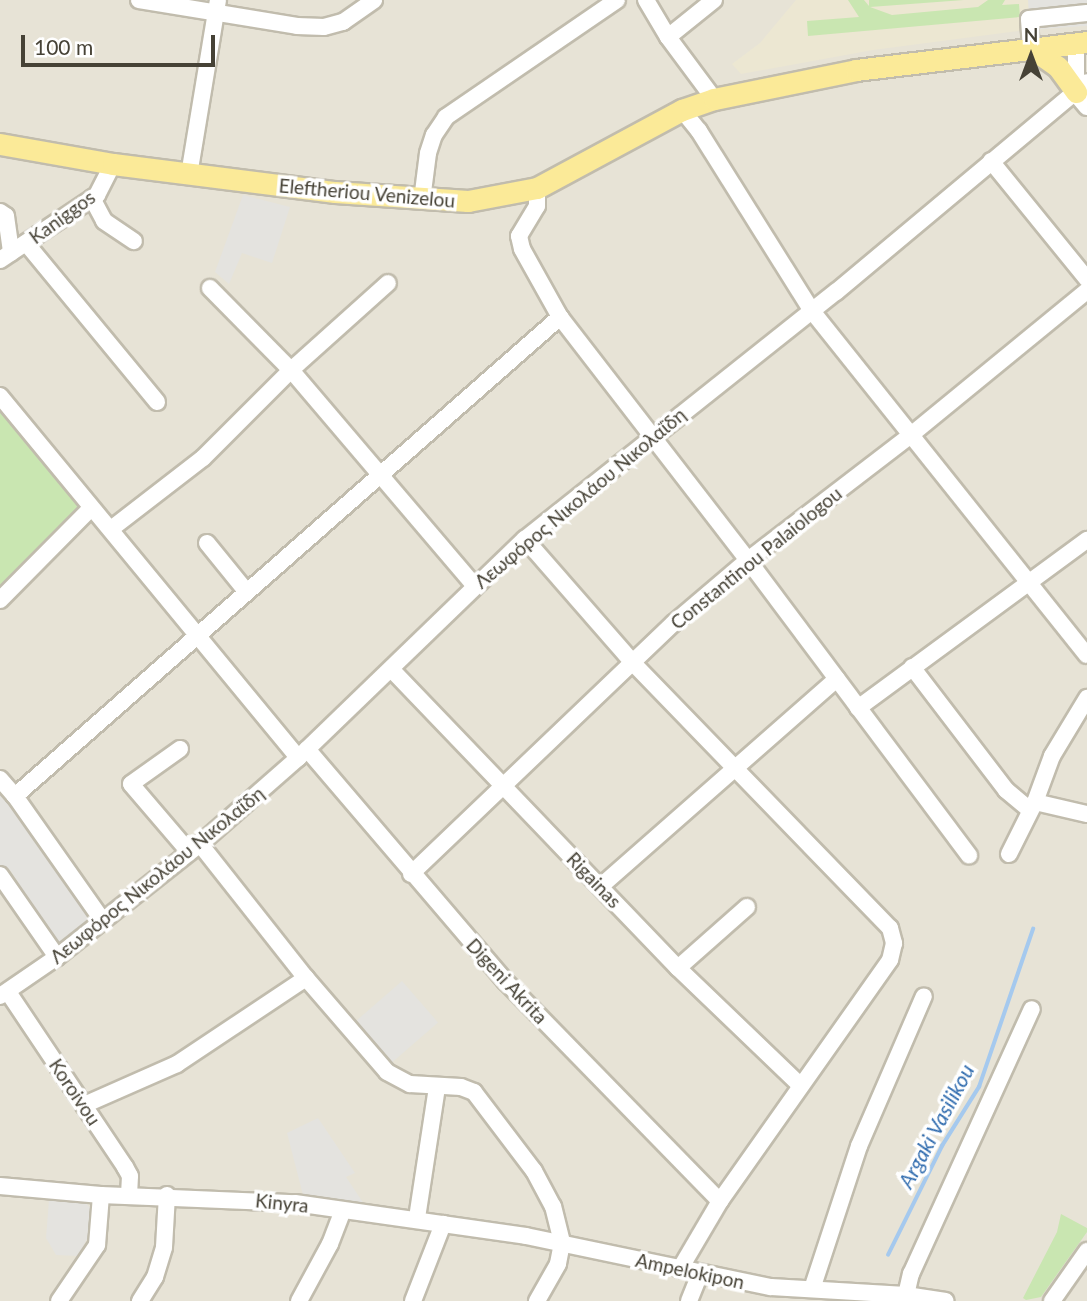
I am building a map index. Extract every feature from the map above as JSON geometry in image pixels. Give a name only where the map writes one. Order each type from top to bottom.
[{"type":"main road","name":"Eleftheriou Venizelou","points":[[0,144],[189,175],[422,201],[468,201],[537,188],[682,110],[714,99],[856,70],[1081,43]]},
{"type":"main road","points":[[1031,48],[1058,67],[1081,94]]},
{"type":"street","points":[[139,0],[218,7],[324,27],[343,22],[374,0]]},
{"type":"street","points":[[422,201],[428,153],[434,135],[446,117],[617,0]]},
{"type":"street","points":[[646,0],[668,37],[714,99]]},
{"type":"street","points":[[668,37],[715,0]]},
{"type":"street","points":[[189,175],[218,7]]},
{"type":"street","points":[[1031,48],[1028,19],[1087,13]]},
{"type":"street","points":[[1081,43],[1081,94]]},
{"type":"street","name":"Λεωφόρος Νικολάου Νικολαΐδη","points":[[4,994],[57,957],[194,848],[302,754],[392,670],[474,584],[525,539],[812,311],[992,161],[1081,94]]},
{"type":"street","points":[[682,110],[699,131],[812,311],[1087,656]]},
{"type":"street","points":[[992,161],[1087,279]]},
{"type":"street","name":"Kaniggos","points":[[5,257],[97,195],[113,164]]},
{"type":"street","points":[[537,188],[537,206],[519,236],[522,249],[559,317],[748,560],[969,855]]},
{"type":"street","points":[[92,198],[104,221],[134,242]]},
{"type":"street","points":[[0,212],[6,216],[5,257]]},
{"type":"street","points":[[26,243],[157,402]]},
{"type":"street","points":[[111,529],[203,458],[291,370],[388,282]]},
{"type":"street","points":[[210,288],[291,370],[474,584]]},
{"type":"street","name":"Constantinou Palaiologou","points":[[411,874],[674,623],[748,560],[912,434],[1087,291]]},
{"type":"street","points":[[15,796],[559,317]]},
{"type":"street","name":"Digeni Akrita","points":[[0,396],[196,635],[302,754],[506,982],[720,1201]]},
{"type":"street","points":[[0,600],[92,508]]},
{"type":"street","points":[[525,539],[634,664],[890,928],[894,943],[890,960],[720,1201],[680,1269]]},
{"type":"street","points":[[858,708],[1087,540]]},
{"type":"street","points":[[207,543],[246,591]]},
{"type":"street","points":[[912,667],[1006,790],[1032,806],[1087,814]]},
{"type":"street","name":"Rigainas","points":[[392,670],[678,968],[801,1086]]},
{"type":"street","points":[[601,886],[837,680]]},
{"type":"street","points":[[1009,854],[1052,756],[1087,698]]},
{"type":"street","points":[[180,749],[131,784],[194,848],[387,1072],[410,1084],[468,1088],[480,1099],[544,1189],[553,1206],[562,1243],[558,1264],[537,1301]]},
{"type":"street","points":[[0,779],[15,796],[103,921]]},
{"type":"street","points":[[0,875],[57,957]]},
{"type":"street","points":[[678,968],[747,907]]},
{"type":"street","points":[[84,1105],[177,1064],[306,978]]},
{"type":"street","name":"Koroivou","points":[[4,994],[125,1167],[130,1176],[129,1195]]},
{"type":"street","points":[[812,1289],[859,1146],[924,996]]},
{"type":"street","points":[[906,1295],[911,1274],[1032,1009]]},
{"type":"street","points":[[417,1218],[437,1087]]},
{"type":"street","name":"Kinyra","points":[[0,1186],[101,1195],[260,1199],[417,1218],[562,1243]]},
{"type":"street","points":[[59,1301],[97,1245],[101,1195]]},
{"type":"street","points":[[140,1301],[155,1277],[164,1247],[167,1195]]},
{"type":"street","points":[[299,1301],[330,1244],[344,1210]]},
{"type":"street","points":[[413,1301],[443,1224]]},
{"type":"street","name":"Ampelokipon","points":[[562,1243],[680,1269],[772,1294],[812,1289],[906,1295],[946,1301]]},
{"type":"street","points":[[1052,1301],[1087,1251]]},
{"type":"street","points":[[690,1301],[700,1274]]},
{"type":"shaded area","points":[[0,0],[1087,0],[1087,1301],[0,1301]]},
{"type":"shaded area","points":[[796,0],[1087,0],[1087,26],[1018,31],[873,50],[741,74],[732,64],[760,43]]},
{"type":"shaded area","points":[[1028,0],[1087,0],[1087,26],[1030,30]]},
{"type":"shaded area","points":[[243,195],[290,207],[272,263],[242,253],[229,284],[215,272]]},
{"type":"shaded area","points":[[0,793],[91,918],[58,944],[10,870],[0,875]]},
{"type":"shaded area","points":[[402,981],[438,1023],[391,1064],[354,1022]]},
{"type":"shaded area","points":[[318,1118],[355,1173],[346,1177],[364,1204],[303,1195],[287,1133]]},
{"type":"shaded area","points":[[49,1200],[86,1203],[91,1209],[88,1237],[78,1256],[56,1255],[46,1238]]},
{"type":"green space","points":[[848,0],[864,0],[869,6],[869,0],[964,0],[870,7],[892,15],[978,7],[988,0],[1005,0],[1002,5],[1019,4],[1020,17],[808,36],[807,21],[859,17]]},
{"type":"green space","points":[[0,409],[77,498],[80,506],[77,514],[0,590]]},
{"type":"green space","points":[[1061,1214],[1087,1228],[1087,1232],[1041,1297],[1026,1300],[1023,1298],[1057,1232]]},
{"type":"waterway","name":"Argaki Vasilikou","points":[[888,1255],[942,1146],[979,1087],[1033,929]]}]
